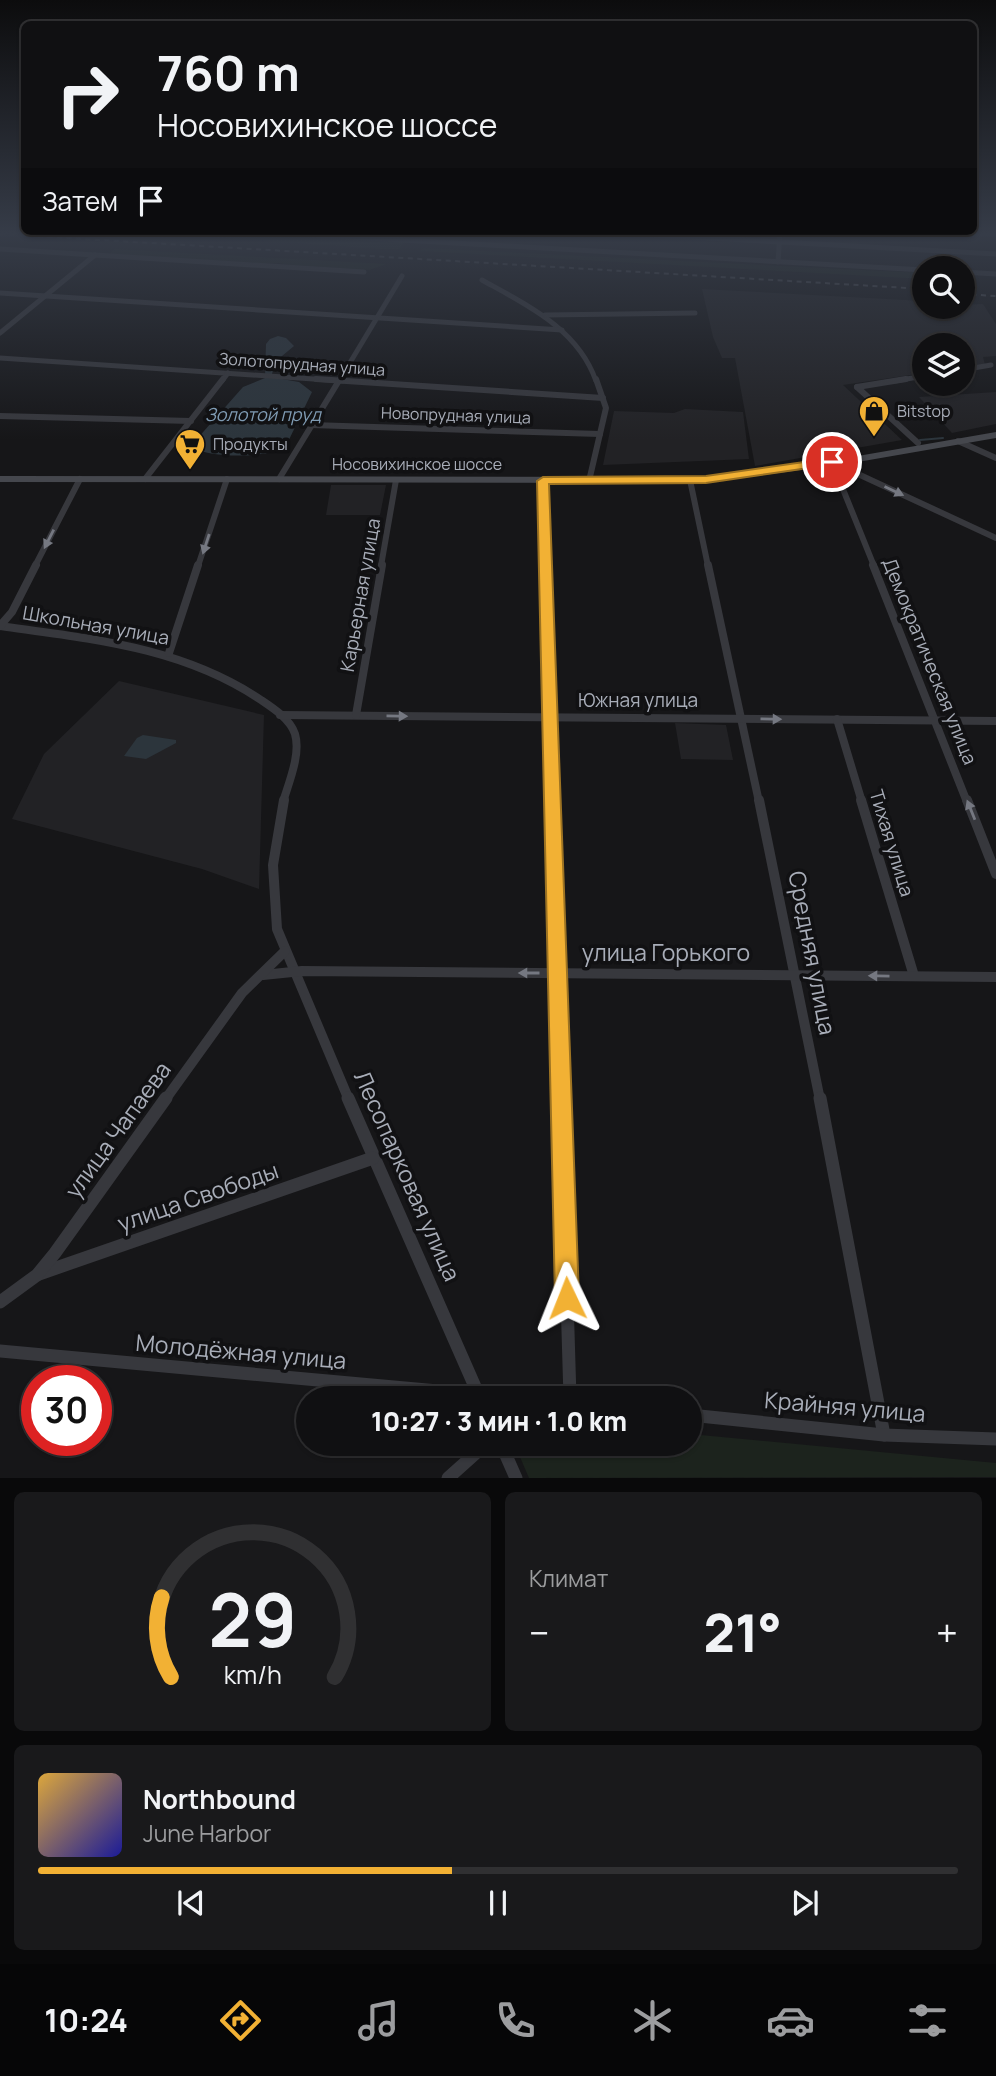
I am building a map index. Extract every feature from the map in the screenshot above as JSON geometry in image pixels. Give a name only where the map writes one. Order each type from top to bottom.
[{"type":"main road","points":[[832,462],[847,456],[918,443],[996,432]]},
{"type":"main road","points":[[832,462],[996,432]]},
{"type":"main road","name":"Носовихинское шоссе","points":[[0,479],[690,480],[757,475],[832,462]]},
{"type":"street","points":[[0,333],[40,302]]},
{"type":"street","points":[[137,302],[562,330]]},
{"type":"street","points":[[279,479],[385,302]]},
{"type":"street","points":[[522,302],[545,315],[562,330],[579,348],[592,368],[606,408],[589,481]]},
{"type":"street","points":[[545,315],[695,313]]},
{"type":"street","name":"Золотопрудная улица","points":[[0,358],[603,398]]},
{"type":"street","points":[[975,368],[991,366]]},
{"type":"street","points":[[145,479],[228,373]]},
{"type":"street","points":[[912,378],[858,387],[918,443]]},
{"type":"street","points":[[0,416],[191,421]]},
{"type":"street","name":"Новопрудная улица","points":[[311,425],[600,434]]},
{"type":"street","points":[[958,441],[996,458]]},
{"type":"street","points":[[832,462],[996,538]]},
{"type":"street","name":"Демократическая улица","points":[[832,462],[996,874]]},
{"type":"street","points":[[0,626],[12,612],[80,479]]},
{"type":"street","points":[[169,653],[227,479]]},
{"type":"street","name":"Карьерная улица","points":[[356,715],[396,480]]},
{"type":"street","name":"Средняя улица","points":[[690,480],[796,975],[884,1435]]},
{"type":"street","points":[[543,481],[570,1386]]},
{"type":"street","name":"Школьная улица","points":[[0,626],[169,653],[222,673],[279,715],[294,730],[296,741],[272,870],[274,914],[293,971]]},
{"type":"street","name":"Южная улица","points":[[279,715],[996,721]]},
{"type":"street","name":"Тихая улица","points":[[837,719],[914,976]]},
{"type":"street","name":"улица Чапаева","points":[[0,1302],[37,1275],[242,993],[285,951]]},
{"type":"street","points":[[263,975],[293,971]]},
{"type":"street","name":"улица Горького","points":[[293,971],[996,977]]},
{"type":"street","name":"Лесопарковая улица","points":[[293,971],[474,1386]]},
{"type":"street","name":"улица Свободы","points":[[37,1275],[373,1158]]},
{"type":"street","name":"Молодёжная улица","points":[[0,1351],[364,1386]]},
{"type":"street","name":"Крайняя улица","points":[[702,1416],[884,1435],[996,1440]]},
{"type":"street","points":[[449,1478],[473,1456]]},
{"type":"street","points":[[506,1456],[516,1478]]},
{"type":"shaded area","points":[[705,302],[912,302],[912,319],[975,319],[975,304],[983,304],[996,324],[996,356],[983,357],[985,365],[975,366],[975,333],[912,333],[912,375],[843,385],[902,440],[755,466],[735,358],[722,358],[713,337]]},
{"type":"shaded area","points":[[996,392],[996,424],[952,433],[919,397],[975,396],[975,393]]},
{"type":"shaded area","points":[[685,409],[743,412],[749,459],[603,465],[614,411],[674,413]]},
{"type":"shaded area","points":[[331,485],[386,485],[380,515],[326,515]]},
{"type":"shaded area","points":[[119,681],[264,715],[259,889],[202,869],[12,819],[44,754]]},
{"type":"shaded area","points":[[675,723],[726,725],[733,760],[681,759]]},
{"type":"shaded area","points":[[702,1435],[996,1463],[996,1477],[529,1478],[520,1457],[702,1456]]},
{"type":"water","name":"Золотой пруд","points":[[278,336],[286,338],[294,346],[276,361],[271,377],[299,382],[312,392],[285,448],[240,456],[214,454],[195,448],[196,440],[243,387],[265,378],[266,344]]},
{"type":"water","points":[[143,735],[176,740],[176,743],[146,759],[124,756],[137,738]]},
{"type":"waterway","points":[[920,440],[943,438]]},
{"type":"place","name":"Bitstop","points":[[874,438]]},
{"type":"place","name":"Продукты","points":[[190,471]]},
{"type":"route","points":[[567,1298],[543,481],[706,480],[757,475],[832,462]]}]
